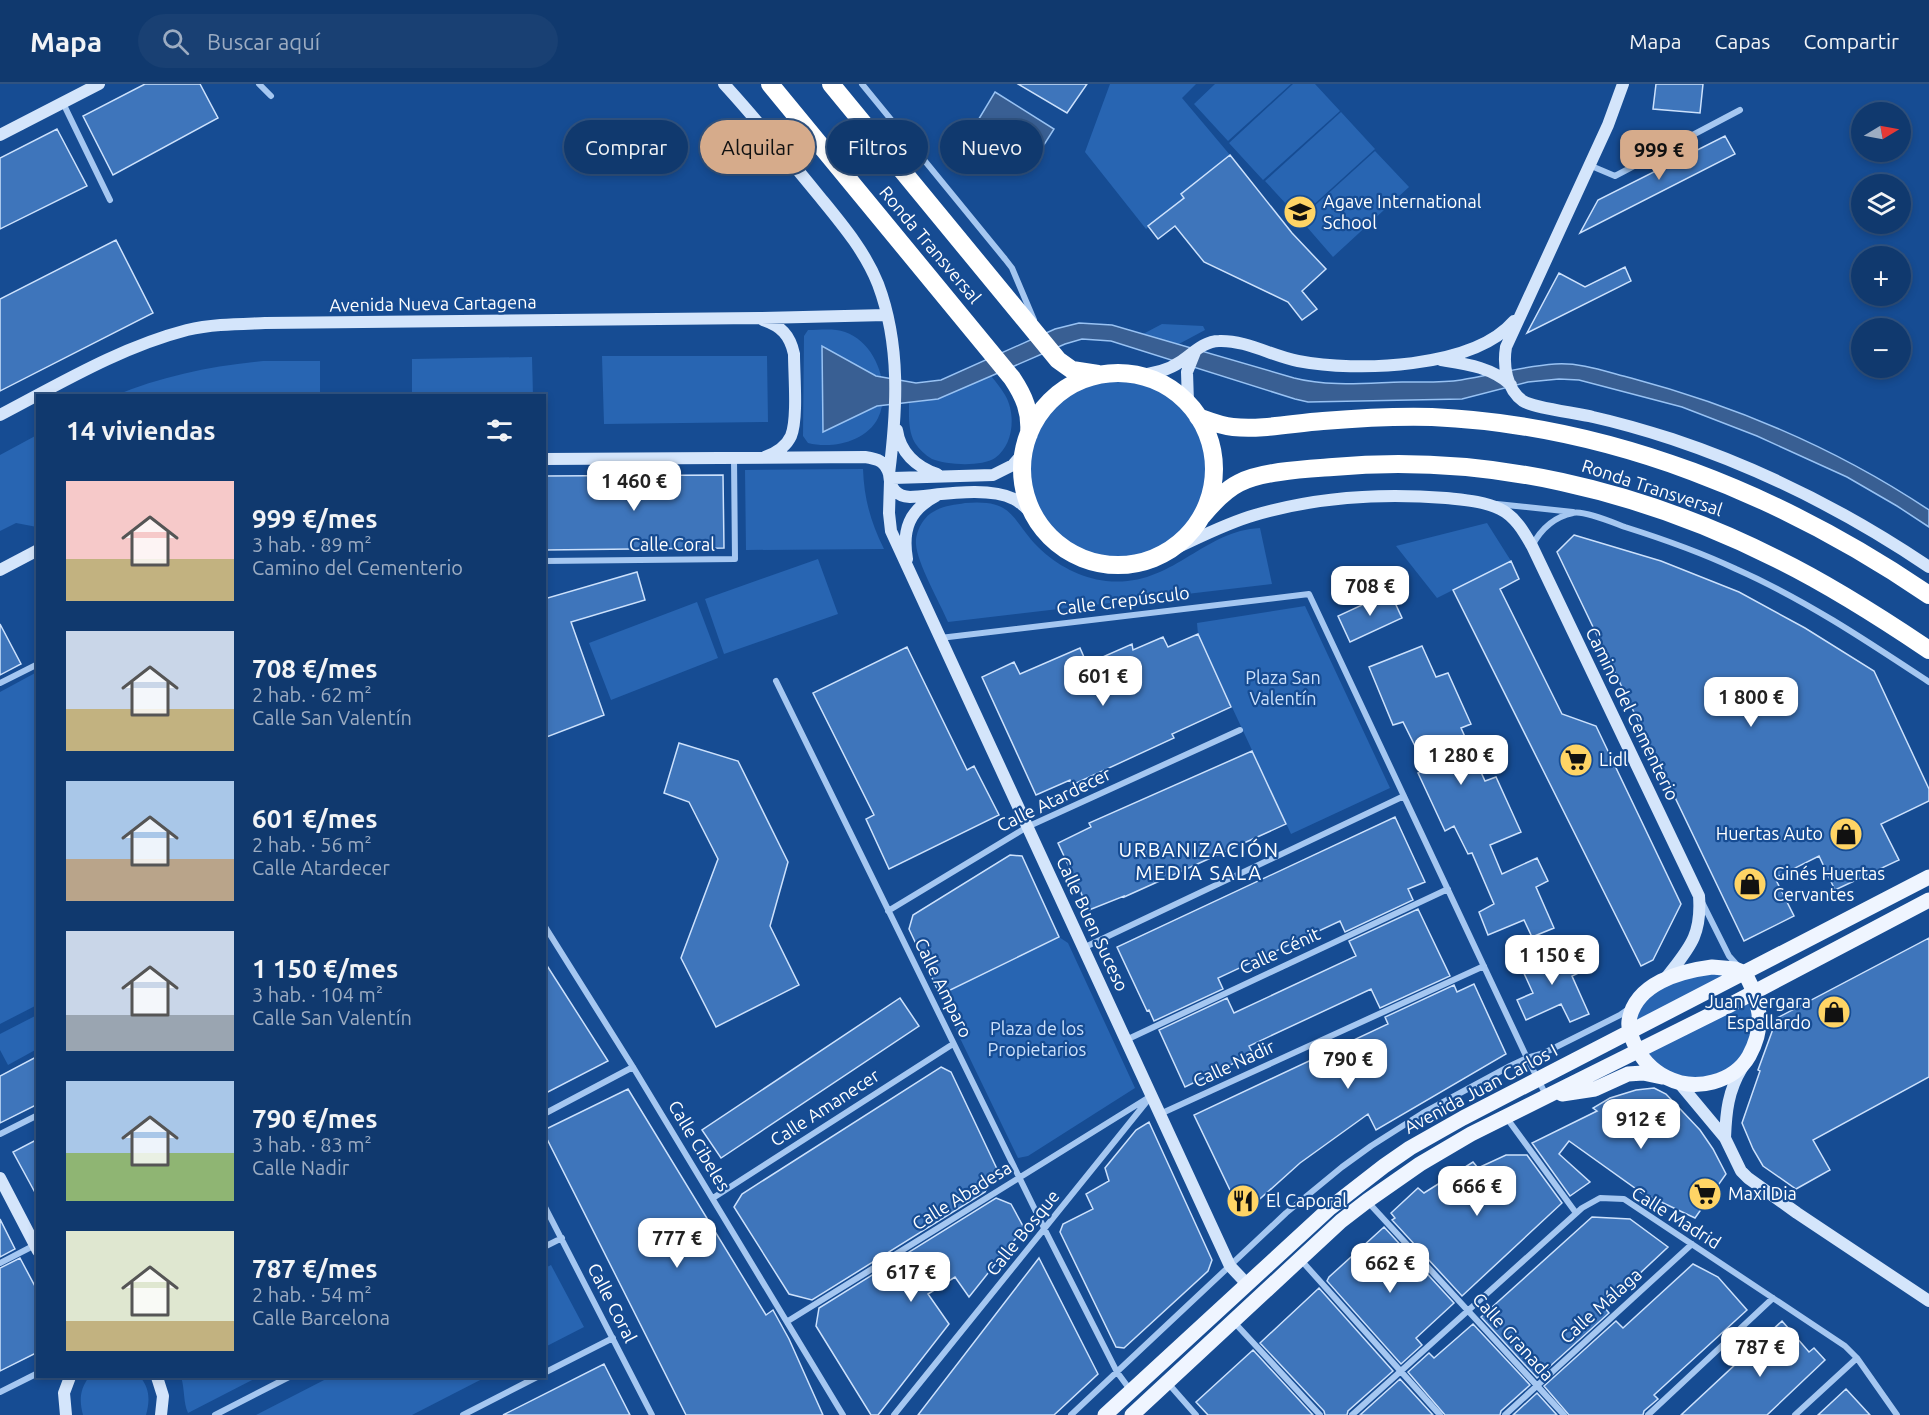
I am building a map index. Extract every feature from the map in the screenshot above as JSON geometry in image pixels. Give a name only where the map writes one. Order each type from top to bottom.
[{"type":"highway","name":"Ronda Transversal","points":[[770,84],[1012,378],[1028,410],[1030,426],[1025,448]]},
{"type":"highway","name":"Ronda Transversal","points":[[831,84],[1058,360],[1072,370],[1090,374],[1105,374]]},
{"type":"highway","points":[[1105,374],[1137,375],[1157,382],[1168,388],[1193,410],[1208,436],[1214,470],[1209,499],[1202,516],[1187,536],[1163,554],[1129,565],[1093,562],[1067,550],[1041,525],[1032,510],[1024,483],[1025,448],[1040,415],[1056,396],[1079,382],[1105,374]]},
{"type":"highway","name":"Ronda Transversal","points":[[1193,410],[1228,426],[1249,427],[1357,418],[1430,417],[1492,422],[1596,441],[1636,452],[1698,474],[1793,515],[1867,555],[1929,595]]},
{"type":"highway","name":"Ronda Transversal","points":[[1202,516],[1216,500],[1241,482],[1306,469],[1373,464],[1434,465],[1489,469],[1550,478],[1633,501],[1748,544],[1840,593],[1929,650]]},
{"type":"main road","points":[[0,135],[99,84]]},
{"type":"main road","points":[[724,84],[807,182],[861,252],[878,284],[896,366],[897,392],[889,513],[891,531],[910,575]]},
{"type":"main road","points":[[1623,84],[1618,101],[1509,338],[1504,355],[1505,371],[1511,386],[1525,402],[1594,417],[1672,439],[1776,480],[1856,520],[1929,567]]},
{"type":"main road","points":[[1137,375],[1167,369],[1210,342],[1223,341],[1296,361],[1336,366],[1379,366],[1435,359],[1483,345],[1499,335],[1521,313]]},
{"type":"main road","name":"Avenida Nueva Cartagena","points":[[41,394],[123,352],[186,331],[210,326],[265,323],[886,315]]},
{"type":"main road","points":[[759,318],[776,324],[782,329],[792,344],[794,354],[792,434],[782,448],[761,458]]},
{"type":"main road","points":[[1193,410],[1187,372],[1197,350]]},
{"type":"main road","points":[[1435,359],[1478,367],[1496,374],[1511,386]]},
{"type":"main road","name":"Avenida Nueva Cartagena","points":[[0,415],[36,397]]},
{"type":"main road","points":[[895,417],[897,435],[909,457],[926,470],[950,476]]},
{"type":"main road","points":[[890,477],[993,475],[1012,465],[1025,448]]},
{"type":"main road","points":[[546,459],[873,458],[885,464],[895,491],[904,497],[980,493],[1002,495],[1021,503],[1041,525]]},
{"type":"main road","points":[[910,575],[905,539],[911,519],[916,509],[938,495]]},
{"type":"main road","name":"Camino del Cementerio","points":[[1163,554],[1245,519],[1311,503],[1375,497],[1433,497],[1484,503],[1501,509],[1514,519],[1532,546],[1699,896],[1699,925],[1688,949],[1666,978]]},
{"type":"main road","points":[[0,570],[36,551]]},
{"type":"main road","name":"Calle Buen Suceso","points":[[910,575],[1230,1266],[1246,1283]]},
{"type":"main road","name":"Avenida Juan Carlos I","points":[[1105,1415],[1323,1214],[1410,1148],[1463,1118],[1929,877]]},
{"type":"main road","name":"Avenida Juan Carlos I","points":[[1132,1415],[1299,1258],[1367,1200],[1436,1154],[1755,992],[1929,900]]},
{"type":"main road","points":[[1725,1138],[1728,1097],[1753,1047],[1759,1029],[1759,1012],[1755,992],[1745,973],[1735,969],[1712,967],[1687,970],[1666,978],[1645,993],[1638,1002],[1629,1020],[1630,1033],[1638,1052],[1656,1071],[1675,1082],[1725,1138],[1741,1171],[1748,1178],[1929,1301]]},
{"type":"main road","points":[[1547,1096],[1595,1089],[1628,1074],[1651,1074],[1675,1082],[1699,1085],[1720,1080],[1735,1072],[1745,1062]]},
{"type":"main road","points":[[0,1178],[36,1247]]},
{"type":"main road","points":[[66,1415],[64,1393],[70,1378]]},
{"type":"main road","points":[[157,1378],[163,1396],[162,1415]]},
{"type":"street","points":[[259,84],[271,96]]},
{"type":"street","points":[[862,84],[1012,268],[1042,340]]},
{"type":"street","points":[[63,102],[110,200]]},
{"type":"street","points":[[1589,165],[1615,176],[1740,110]]},
{"type":"street","name":"Calle Coral","points":[[546,561],[735,559],[734,458]]},
{"type":"street","points":[[1484,503],[1575,512],[1669,541],[1757,578],[1826,616],[1929,682]]},
{"type":"street","points":[[1532,546],[1548,524],[1575,512]]},
{"type":"street","name":"Calle Crepúsculo","points":[[940,638],[1309,594],[1404,795]]},
{"type":"street","points":[[0,683],[36,665]]},
{"type":"street","name":"Calle Amparo","points":[[776,681],[1019,1178],[1117,1372],[1131,1391]]},
{"type":"street","name":"Calle Atardecer","points":[[888,910],[1027,827],[1240,730]]},
{"type":"street","points":[[1083,948],[1404,795],[1547,1096]]},
{"type":"street","name":"Calle Cénit","points":[[1126,1041],[1448,889]]},
{"type":"street","name":"Camino del Cementerio","points":[[1699,896],[1729,956],[1745,973]]},
{"type":"street","name":"Calle Cibeles","points":[[546,928],[713,1198],[843,1415]]},
{"type":"street","name":"Calle Nadir","points":[[1160,1114],[1484,966]]},
{"type":"street","name":"Avenida Juan Carlos I","points":[[1071,1415],[1314,1189],[1371,1146],[1424,1113],[1527,1058],[1544,1053],[1613,1019],[1638,1002]]},
{"type":"street","name":"Calle Amanecer","points":[[713,1198],[953,1044]]},
{"type":"street","points":[[546,1113],[633,1067]]},
{"type":"street","name":"Calle Abadesa","points":[[788,1321],[1152,1096]]},
{"type":"street","name":"Calle Bosque","points":[[894,1415],[1152,1096]]},
{"type":"street","points":[[0,1134],[36,1116]]},
{"type":"street","points":[[1505,1117],[1576,1213]]},
{"type":"street","name":"Calle Madrid","points":[[1352,1415],[1576,1213],[1600,1198],[1624,1199],[1845,1346],[1857,1358],[1897,1415]]},
{"type":"street","name":"Calle Granada","points":[[1367,1200],[1564,1415]]},
{"type":"street","name":"Calle Coral","points":[[546,1209],[652,1415]]},
{"type":"street","points":[[546,1246],[562,1238]]},
{"type":"street","name":"Calle Málaga","points":[[1505,1415],[1692,1244]]},
{"type":"street","points":[[0,1263],[36,1247]]},
{"type":"street","points":[[1299,1258],[1440,1415]]},
{"type":"street","points":[[1648,1415],[1773,1298]]},
{"type":"street","points":[[1233,1320],[1320,1415]]},
{"type":"street","points":[[546,1372],[613,1338]]},
{"type":"street","points":[[1795,1415],[1857,1358]]},
{"type":"street","points":[[0,1392],[36,1374]]},
{"type":"street","points":[[215,1415],[287,1378]]},
{"type":"street","points":[[462,1415],[535,1378]]},
{"type":"street","points":[[1167,1382],[1196,1415]]},
{"type":"green space","points":[[1110,84],[1196,84],[1182,98],[1230,155],[1184,198],[1146,229],[1085,152]]},
{"type":"green space","points":[[1215,84],[1291,84],[1228,141],[1194,104]]},
{"type":"green space","points":[[1293,84],[1315,84],[1340,111],[1263,180],[1229,143]]},
{"type":"green space","points":[[1341,112],[1375,149],[1299,218],[1265,181]]},
{"type":"green space","points":[[1375,151],[1409,187],[1333,257],[1300,219]]},
{"type":"green space","points":[[1162,324],[1203,326],[1205,330],[1177,345],[1143,334]]},
{"type":"green space","points":[[808,330],[845,332],[866,346],[879,368],[883,394],[878,418],[865,433],[848,442],[817,445],[808,443],[803,436],[804,336]]},
{"type":"green space","points":[[602,356],[767,356],[768,422],[604,424]]},
{"type":"green space","points":[[532,357],[533,394],[412,394],[412,359]]},
{"type":"green space","points":[[263,361],[320,361],[320,394],[120,394],[187,373]]},
{"type":"green space","points":[[1118,373],[1137,375],[1155,381],[1186,401],[1206,432],[1212,450],[1214,469],[1212,488],[1206,506],[1186,537],[1155,557],[1137,563],[1118,565],[1099,563],[1081,557],[1050,537],[1030,506],[1024,488],[1022,469],[1024,450],[1030,432],[1050,401],[1081,381],[1099,375]]},
{"type":"green space","points":[[991,376],[1009,402],[1011,411],[1009,437],[1001,452],[995,458],[982,463],[955,464],[932,459],[920,450],[911,434],[909,403],[938,399]]},
{"type":"green space","points":[[36,436],[36,527],[16,523],[0,531],[0,455]]},
{"type":"green space","points":[[863,469],[869,511],[884,549],[746,550],[745,470]]},
{"type":"green space","points":[[965,503],[993,504],[1002,508],[1016,519],[1038,547],[1053,559],[1078,574],[1106,581],[1129,581],[1150,576],[1220,539],[1239,531],[1260,528],[1272,584],[948,622],[920,562],[916,540],[920,526],[929,514],[944,507]]},
{"type":"green space","points":[[1487,523],[1511,561],[1437,598],[1396,546]]},
{"type":"green space","points":[[818,559],[838,614],[724,654],[705,599]]},
{"type":"green space","points":[[697,602],[718,658],[611,700],[589,643]]},
{"type":"green space","name":"Plaza San Valentín","points":[[1305,606],[1390,788],[1291,834],[1198,634],[1197,623]]},
{"type":"green space","points":[[36,673],[36,1006],[0,1024],[0,692]]},
{"type":"green space","name":"Plaza de los Propietarios","points":[[1059,937],[1068,943],[1135,1088],[1028,1156],[1018,1158],[940,995]]},
{"type":"green space","points":[[1735,969],[1630,1033],[1632,1012],[1655,985]]},
{"type":"green space","points":[[1755,992],[1758,1003],[1745,1062],[1688,1085],[1638,1052]]},
{"type":"green space","points":[[36,1016],[36,1050],[8,1065],[0,1050],[0,1034]]},
{"type":"green space","points":[[551,1265],[584,1327],[546,1346],[546,1268]]},
{"type":"green space","points":[[88,1378],[141,1378],[148,1395],[146,1415],[83,1415],[81,1395]]},
{"type":"green space","points":[[181,1378],[256,1378],[188,1413]]},
{"type":"green space","points":[[328,1378],[484,1378],[412,1415],[256,1415]]},
{"type":"shaded area","points":[[995,92],[1040,120],[978,120]]},
{"type":"shaded area","points":[[1043,122],[1054,129],[1043,146]]},
{"type":"shaded area","points":[[1079,323],[1112,325],[1294,378],[1321,383],[1446,382],[1555,364],[1574,364],[1593,368],[1709,402],[1748,416],[1823,449],[1895,488],[1929,510],[1929,527],[1847,477],[1757,436],[1682,407],[1579,380],[1528,382],[1462,399],[1308,402],[1111,341],[1082,339],[1065,344],[938,399],[877,406],[823,432],[822,346],[876,376],[916,383],[941,380],[1055,329]]},
{"type":"building","points":[[145,84],[200,84],[218,118],[113,175],[83,116]]},
{"type":"building","points":[[1018,84],[1087,84],[1067,113]]},
{"type":"building","points":[[1656,84],[1703,84],[1700,113],[1653,109]]},
{"type":"building","points":[[57,129],[87,186],[0,229],[0,158]]},
{"type":"building","points":[[1725,136],[1735,154],[1580,233],[1598,200]]},
{"type":"building","points":[[1230,155],[1292,233],[1326,269],[1302,291],[1317,309],[1302,320],[1288,302],[1204,262],[1175,226],[1158,239],[1148,226],[1184,198],[1181,194]]},
{"type":"building","points":[[116,240],[153,313],[0,391],[0,299]]},
{"type":"building","points":[[1625,267],[1631,281],[1527,333],[1559,273],[1585,287]]},
{"type":"building","points":[[723,475],[724,548],[546,550],[546,476]]},
{"type":"building","points":[[1574,535],[1661,561],[1739,592],[1805,628],[1874,671],[1929,789],[1929,801],[1881,824],[1899,860],[1835,890],[1819,856],[1775,878],[1794,916],[1744,941],[1557,552]]},
{"type":"building","points":[[1511,561],[1519,579],[1500,589],[1562,714],[1596,726],[1681,904],[1653,960],[1641,966],[1453,590]]},
{"type":"building","points":[[637,572],[645,600],[571,622],[604,715],[546,737],[546,598]]},
{"type":"building","points":[[1390,592],[1402,618],[1350,642],[1338,616]]},
{"type":"building","points":[[0,624],[21,664],[0,675]]},
{"type":"building","points":[[1198,634],[1231,707],[1172,734],[1174,738],[1072,785],[1070,780],[1036,795],[982,677],[1014,662],[1020,674],[1080,648],[1087,664],[1132,644],[1133,650],[1163,637],[1168,647]]},
{"type":"building","points":[[1422,646],[1436,677],[1448,673],[1471,724],[1461,728],[1485,781],[1496,777],[1521,832],[1490,845],[1502,874],[1537,858],[1548,881],[1536,887],[1554,928],[1532,937],[1524,920],[1488,935],[1479,912],[1494,904],[1472,853],[1468,854],[1454,826],[1445,831],[1418,773],[1427,770],[1403,722],[1393,725],[1369,667]]},
{"type":"building","points":[[907,647],[967,770],[974,766],[999,815],[889,869],[866,819],[874,815],[813,693]]},
{"type":"building","points":[[679,743],[738,761],[788,862],[770,926],[799,985],[716,1027],[681,958],[718,859],[689,802],[664,793]]},
{"type":"building","points":[[1252,751],[1286,824],[1124,897],[1089,910],[1058,843],[1091,827],[1089,823]]},
{"type":"building","points":[[1395,817],[1425,882],[1408,889],[1413,900],[1345,932],[1340,921],[1218,978],[1223,989],[1154,1021],[1117,947]]},
{"type":"building","points":[[1010,855],[1022,856],[1059,937],[940,995],[909,929],[913,915]]},
{"type":"building","points":[[1418,909],[1450,976],[1380,1008],[1371,989],[1249,1046],[1253,1054],[1185,1087],[1159,1030],[1227,998],[1234,1013],[1356,956],[1349,941]]},
{"type":"building","points":[[1929,938],[1929,1077],[1813,1140],[1830,1170],[1796,1189],[1763,1166],[1742,1123],[1777,1018]]},
{"type":"building","points":[[1537,949],[1545,966],[1574,952],[1583,971],[1572,976],[1589,1014],[1570,1022],[1561,1004],[1526,1020],[1517,1000],[1533,993],[1517,958]]},
{"type":"building","points":[[546,964],[608,1061],[546,1093]]},
{"type":"building","points":[[1474,984],[1506,1054],[1376,1130],[1368,1114],[1300,1163],[1242,1215],[1194,1115],[1388,1024],[1385,1017],[1454,985],[1457,992]]},
{"type":"building","points":[[900,998],[919,1026],[721,1158],[702,1130]]},
{"type":"building","points":[[36,1057],[36,1105],[0,1123],[0,1076]]},
{"type":"building","points":[[941,1067],[951,1072],[997,1169],[985,1192],[812,1300],[789,1294],[734,1207],[742,1194]]},
{"type":"building","points":[[1654,1088],[1666,1094],[1700,1130],[1726,1174],[1695,1218],[1642,1193],[1569,1141],[1559,1154],[1590,1182],[1570,1196],[1532,1143],[1597,1111],[1593,1108],[1610,1098],[1636,1090]]},
{"type":"building","points":[[628,1089],[766,1315],[773,1310],[789,1339],[823,1415],[686,1415],[546,1137],[546,1129]]},
{"type":"building","points":[[1149,1122],[1212,1260],[1208,1271],[1124,1348],[1116,1347],[1060,1232],[1063,1224],[1093,1209],[1086,1194],[1109,1181],[1105,1168],[1136,1130]]},
{"type":"building","points":[[36,1140],[36,1194],[13,1152]]},
{"type":"building","points":[[1506,1155],[1527,1155],[1562,1203],[1462,1296],[1392,1220],[1395,1218],[1391,1213],[1418,1188],[1424,1193],[1473,1162],[1478,1168]]},
{"type":"building","points":[[996,1198],[1011,1204],[1024,1228],[969,1297],[955,1277],[928,1294],[949,1324],[878,1415],[871,1415],[816,1326],[819,1308]]},
{"type":"building","points":[[1592,1217],[1630,1219],[1668,1247],[1604,1307],[1609,1313],[1537,1378],[1481,1317]]},
{"type":"building","points":[[0,1219],[15,1249],[0,1257]]},
{"type":"building","points":[[1384,1227],[1454,1303],[1416,1338],[1422,1345],[1401,1364],[1327,1281]]},
{"type":"building","points":[[20,1258],[36,1288],[36,1353],[0,1371],[0,1268]]},
{"type":"building","points":[[1039,1258],[1098,1374],[1054,1415],[918,1415]]},
{"type":"building","points":[[1693,1264],[1718,1277],[1747,1310],[1654,1395],[1658,1399],[1644,1411],[1643,1415],[1569,1415],[1544,1386],[1616,1321],[1623,1328]]},
{"type":"building","points":[[1319,1288],[1393,1371],[1348,1411],[1347,1415],[1325,1415],[1324,1411],[1260,1343]]},
{"type":"building","points":[[1782,1321],[1809,1352],[1814,1348],[1825,1360],[1767,1415],[1681,1415]]},
{"type":"building","points":[[1473,1324],[1530,1385],[1501,1411],[1500,1415],[1445,1415],[1408,1372],[1429,1353],[1434,1358]]},
{"type":"building","points":[[1253,1350],[1313,1415],[1208,1415],[1196,1402]]},
{"type":"building","points":[[604,1364],[630,1415],[503,1415]]},
{"type":"building","points":[[1400,1379],[1433,1415],[1360,1415]]},
{"type":"building","points":[[1846,1389],[1870,1415],[1818,1415]]},
{"type":"building","points":[[1537,1393],[1557,1415],[1513,1415]]},
{"type":"place","name":"Agave International School","points":[[1300,212]]},
{"type":"place","name":"Lidl","points":[[1576,760]]},
{"type":"place","name":"Huertas Auto","points":[[1846,834]]},
{"type":"place","name":"Ginés Huertas Cervantes","points":[[1750,884]]},
{"type":"place","name":"Juan Vergara Espallardo","points":[[1834,1012]]},
{"type":"place","name":"Maxi Dia","points":[[1705,1194]]},
{"type":"place","name":"El Caporal","points":[[1243,1201]]},
{"type":"district","name":"URBANIZACIÓN MEDIA SALA","points":[[1199,862]]}]
